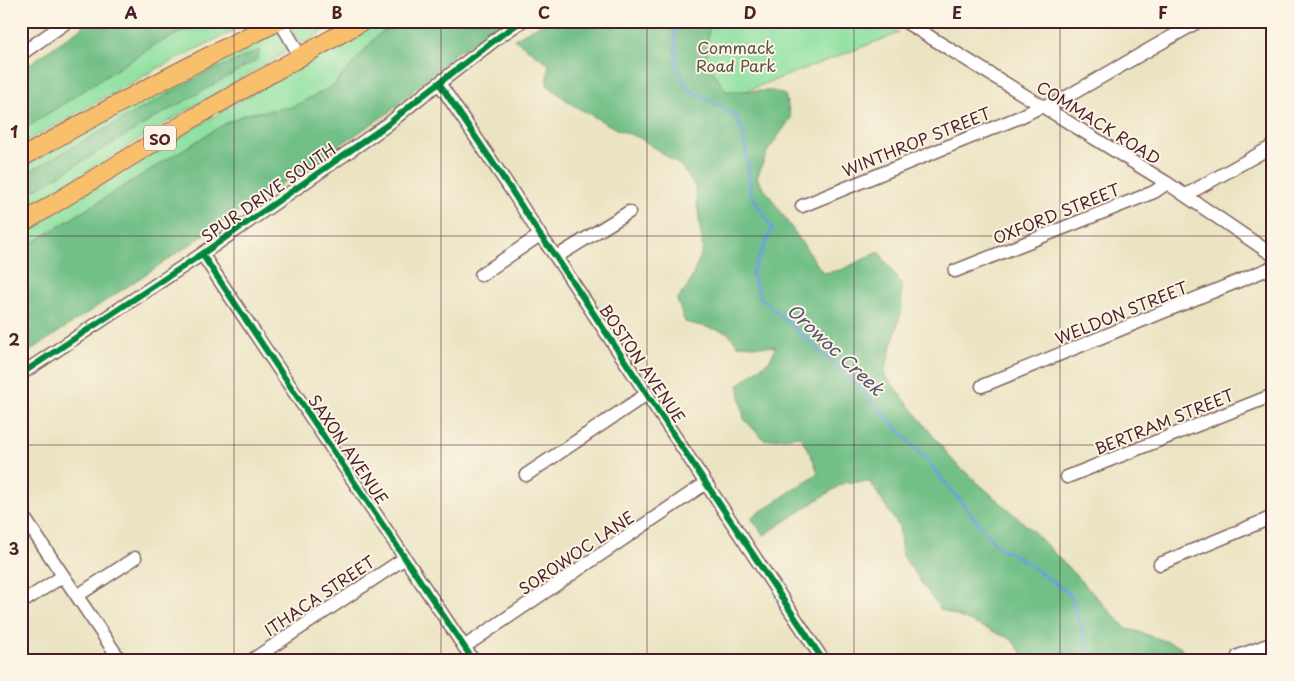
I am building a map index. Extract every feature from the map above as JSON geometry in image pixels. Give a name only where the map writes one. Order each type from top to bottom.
[{"type":"highway","points":[[21,158],[187,67],[280,21]]},
{"type":"highway","name":"SO","points":[[21,224],[195,117],[363,21]]},
{"type":"street","points":[[21,54],[68,21]]},
{"type":"street","points":[[280,21],[300,56]]},
{"type":"street","name":"SPUR DRIVE SOUTH","points":[[21,374],[202,254],[387,126],[417,100],[522,21]]},
{"type":"street","name":"COMMACK ROAD","points":[[904,21],[1186,195],[1273,255]]},
{"type":"street","name":"WINTHROP STREET","points":[[802,206],[1042,106],[1056,103],[1199,21]]},
{"type":"street","name":"BOSTON AVENUE","points":[[439,83],[823,660]]},
{"type":"street","points":[[1186,195],[1273,146]]},
{"type":"street","name":"OXFORD STREET","points":[[955,271],[1154,192],[1167,183]]},
{"type":"street","points":[[556,257],[629,212]]},
{"type":"street","points":[[481,275],[540,235]]},
{"type":"street","name":"SAXON AVENUE","points":[[202,254],[473,660]]},
{"type":"street","name":"WELDON STREET","points":[[982,386],[1273,267]]},
{"type":"street","points":[[526,475],[647,394]]},
{"type":"street","name":"BERTRAM STREET","points":[[1068,477],[1273,395]]},
{"type":"street","name":"SOROWOC LANE","points":[[464,647],[706,483]]},
{"type":"street","points":[[21,513],[120,660]]},
{"type":"street","points":[[1160,564],[1273,517]]},
{"type":"street","points":[[77,596],[135,558]]},
{"type":"street","name":"ITHACA STREET","points":[[252,660],[405,558]]},
{"type":"street","points":[[21,603],[63,576]]},
{"type":"street","points":[[1238,656],[1273,643]]},
{"type":"green space","points":[[91,21],[206,21],[156,44],[21,131],[21,70]]},
{"type":"green space","points":[[206,21],[253,21],[158,68],[21,144],[21,131],[156,44]]},
{"type":"green space","points":[[297,21],[341,21],[305,42],[298,41],[291,29]]},
{"type":"green space","points":[[381,21],[402,21],[378,35],[333,86],[292,107],[246,114],[226,123],[21,250],[21,233],[290,72]]},
{"type":"green space","points":[[402,21],[510,21],[455,53],[391,111],[21,357],[21,250],[226,123],[246,114],[292,107],[333,86],[378,35]]},
{"type":"green space","points":[[547,21],[714,21],[709,28],[706,61],[726,91],[772,91],[785,95],[791,118],[767,152],[757,178],[823,273],[841,270],[879,252],[901,284],[902,309],[884,374],[954,462],[1035,533],[1127,629],[1180,646],[1187,660],[1027,660],[1011,639],[940,609],[902,555],[899,527],[870,482],[845,482],[764,535],[751,518],[818,473],[813,459],[800,436],[764,440],[744,419],[738,385],[770,360],[776,347],[738,345],[727,332],[685,322],[677,300],[690,282],[703,249],[695,187],[681,166],[640,138],[616,129],[573,105],[547,85],[549,64],[514,39]]},
{"type":"green space","name":"Commack Road Park","points":[[684,21],[880,21],[899,33],[717,102]]},
{"type":"green space","points":[[279,32],[285,37],[288,44],[289,49],[284,53],[21,212],[21,167],[146,98],[273,33]]},
{"type":"green space","points":[[260,50],[257,60],[153,119],[21,198],[21,176],[206,73]]},
{"type":"waterway","name":"Orowoc Creek","points":[[675,21],[676,65],[688,89],[735,115],[744,136],[751,194],[772,228],[752,273],[759,296],[858,386],[931,465],[997,546],[1018,557],[1070,594],[1092,660]]},
{"type":"cycle path","points":[[21,374],[202,254],[387,125],[500,36],[522,21]]},
{"type":"cycle path","points":[[439,83],[823,660]]},
{"type":"cycle path","points":[[202,254],[473,660]]}]
